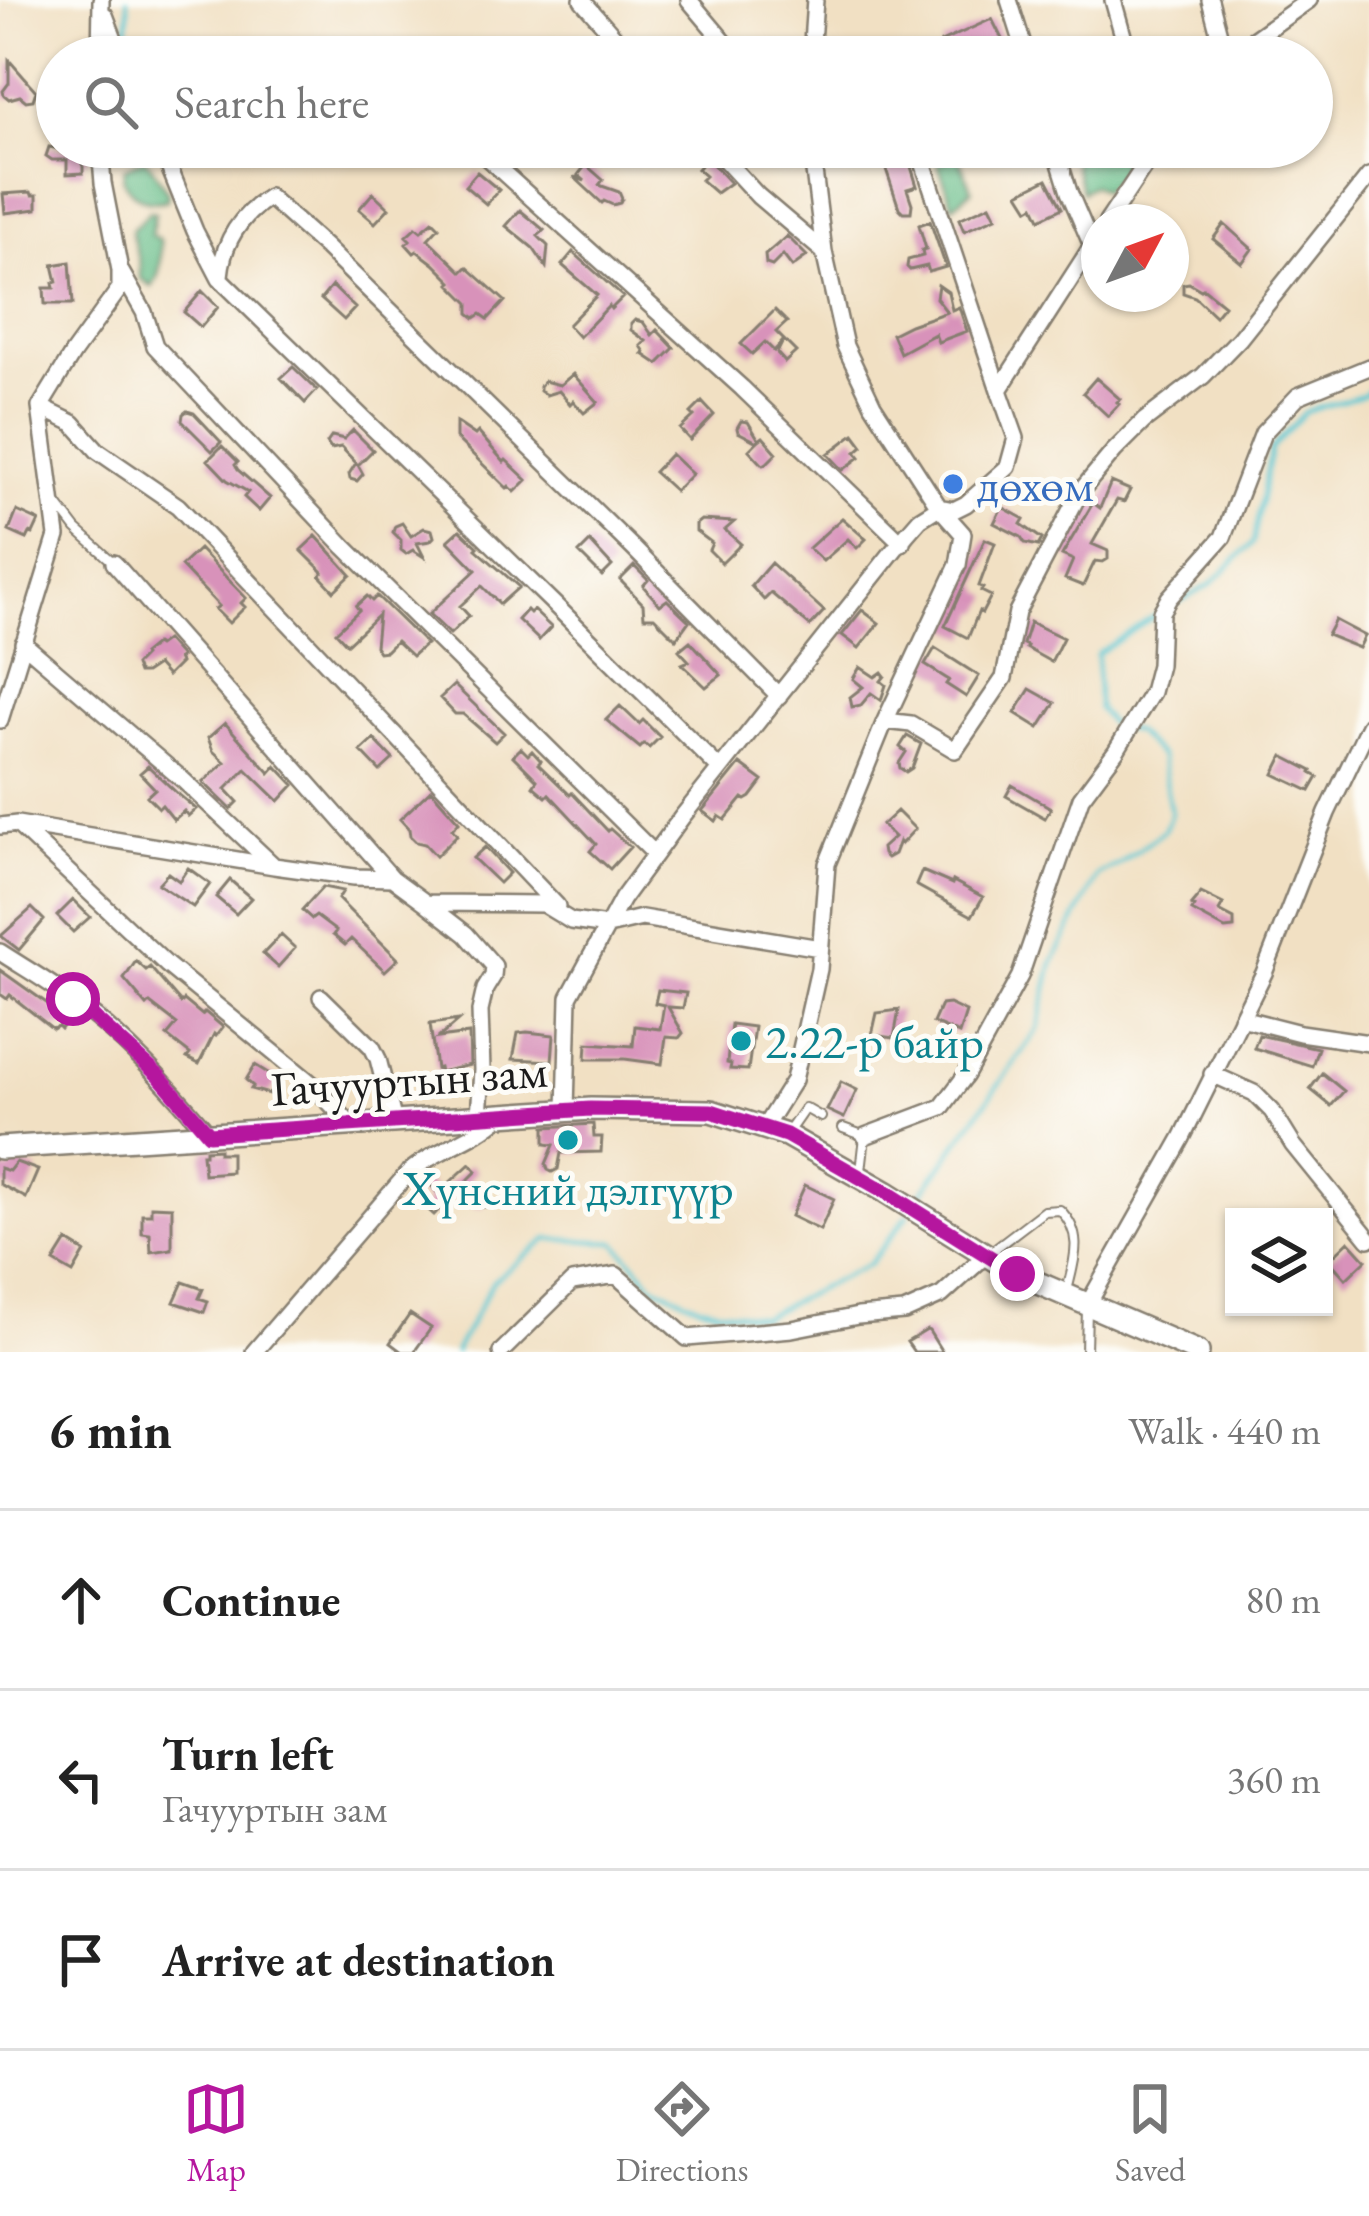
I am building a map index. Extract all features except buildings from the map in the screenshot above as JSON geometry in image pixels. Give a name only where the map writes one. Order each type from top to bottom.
[{"type":"main road","name":"Гачууртын зам","points":[[0,1148],[566,1111],[711,1111],[775,1131],[886,1192],[1017,1274],[1198,1352]]},
{"type":"street","points":[[582,0],[614,36]]},
{"type":"street","points":[[689,0],[719,36]]},
{"type":"street","points":[[812,36],[814,0]]},
{"type":"street","points":[[1009,0],[1020,36]]},
{"type":"street","points":[[1113,0],[1123,36]]},
{"type":"street","points":[[1210,0],[1221,36]]},
{"type":"street","points":[[1257,36],[1309,0]]},
{"type":"street","points":[[100,36],[101,2]]},
{"type":"street","points":[[101,2],[113,36]]},
{"type":"street","points":[[0,720],[57,536],[40,406],[120,288],[102,168]]},
{"type":"street","points":[[170,168],[220,279],[720,769]]},
{"type":"street","points":[[498,168],[742,388],[902,543]]},
{"type":"street","points":[[732,168],[824,252]]},
{"type":"street","points":[[775,1131],[794,1080],[819,969],[827,863],[885,721],[958,565],[963,534],[939,507],[873,405],[844,346],[824,252],[814,168]]},
{"type":"street","points":[[566,1111],[568,997],[622,898],[920,519],[939,507],[955,510],[966,504],[1008,467],[1016,438],[925,168]]},
{"type":"street","points":[[1062,168],[1081,214]]},
{"type":"street","points":[[1118,204],[1141,168]]},
{"type":"street","points":[[885,721],[910,724],[955,750],[1004,678],[1017,612],[1080,492],[1144,421],[1203,376],[1239,339],[1369,176]]},
{"type":"street","points":[[220,279],[221,262],[239,221],[269,196],[779,696]]},
{"type":"street","points":[[999,390],[1081,264]]},
{"type":"street","points":[[120,270],[144,312],[155,346],[362,563],[655,854]]},
{"type":"street","points":[[865,1136],[941,1108],[966,1075],[1020,976],[1081,798],[1153,692],[1160,665],[1161,612],[1223,537],[1263,433],[1298,396],[1369,368]]},
{"type":"street","points":[[40,406],[73,423],[98,451],[178,506],[571,921]]},
{"type":"street","points":[[114,563],[392,878],[466,934],[494,966],[480,1010],[482,1070],[490,1116],[472,1136],[408,1173],[254,1352]]},
{"type":"street","points":[[23,643],[183,779],[274,866]]},
{"type":"street","points":[[1088,1306],[1182,1138],[1264,973],[1327,813],[1369,725]]},
{"type":"street","points":[[9,825],[274,866],[392,878]]},
{"type":"street","points":[[9,825],[166,964],[312,1084],[351,1125]]},
{"type":"street","points":[[426,903],[543,904],[571,921],[608,926],[642,918],[820,948]]},
{"type":"street","points":[[0,952],[73,999],[102,1024],[159,1076],[209,1134]]},
{"type":"street","points":[[321,997],[372,1047],[394,1122]]},
{"type":"street","points":[[1241,1018],[1369,1043]]},
{"type":"street","points":[[1212,1074],[1254,1094],[1272,1111],[1293,1145],[1369,1239]]},
{"type":"street","points":[[501,1352],[572,1282],[616,1275],[687,1338],[904,1312],[942,1295],[986,1255]]},
{"type":"lane","points":[[50,495],[76,529],[114,563]]},
{"type":"lane","points":[[775,1131],[805,1108],[821,1117]]},
{"type":"lane","points":[[843,1129],[865,1136],[860,1178]]},
{"type":"lane","points":[[986,1255],[1043,1211],[1060,1210],[1072,1222],[1076,1245],[1066,1296]]},
{"type":"lane","points":[[1086,1352],[1088,1306]]},
{"type":"green space","points":[[152,168],[168,193],[167,200],[141,199],[123,180],[124,169]]},
{"type":"green space","points":[[939,168],[963,168],[972,190],[953,206]]},
{"type":"green space","points":[[1075,168],[1125,168],[1103,191],[1092,185],[1082,192]]},
{"type":"green space","points":[[150,211],[155,213],[151,235],[160,241],[161,254],[152,287],[140,278],[131,231]]},
{"type":"waterway","points":[[127,0],[127,36]]},
{"type":"waterway","points":[[1171,606],[1210,585],[1253,543],[1271,449],[1305,412],[1369,390]]},
{"type":"waterway","points":[[917,1200],[1038,1029],[1053,962],[1098,875],[1164,831],[1171,814],[1161,757],[1135,732],[1109,723],[1098,708],[1097,654],[1156,615]]},
{"type":"waterway","points":[[455,1352],[493,1281],[548,1239],[615,1242],[654,1285],[699,1306],[762,1317],[869,1264],[908,1215]]},
{"type":"place","name":"дөхөм","points":[[953,484]]},
{"type":"place","name":"2.22-р байр","points":[[741,1041]]},
{"type":"place","name":"Хүнсний дэлгүүр","points":[[568,1140]]},
{"type":"route","points":[[73,999],[159,1076],[209,1134],[590,1109],[711,1111],[786,1135],[1017,1274]]}]
